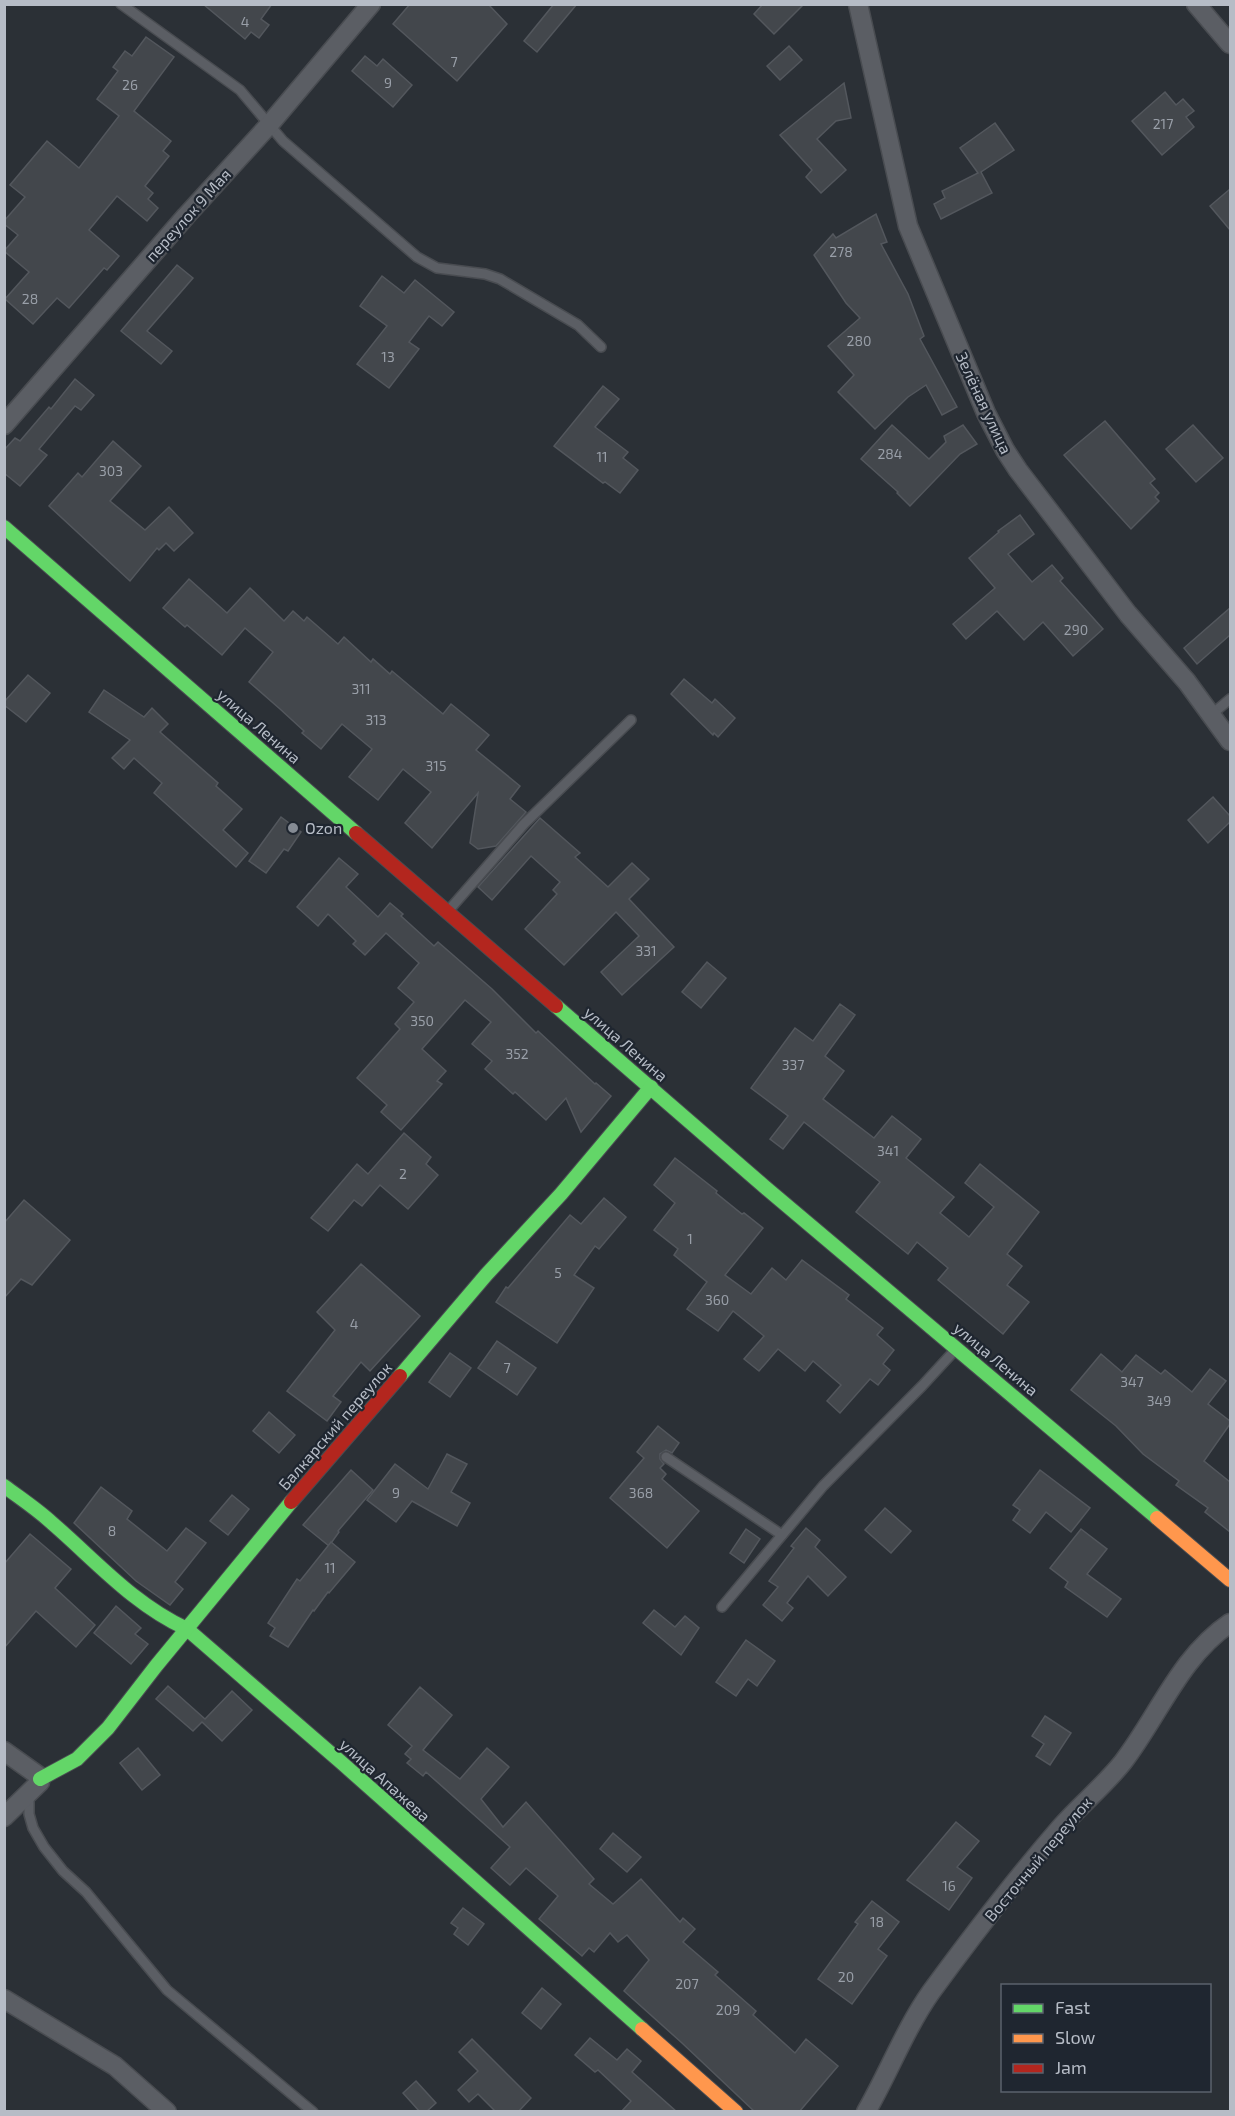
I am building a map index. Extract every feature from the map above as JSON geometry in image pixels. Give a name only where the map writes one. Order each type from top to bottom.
[{"type":"street","name":"переулок 9 Мая","points":[[4,425],[186,216],[269,125],[371,4]]},
{"type":"street","name":"Зелёная улица","points":[[858,4],[905,216],[939,304],[1005,450],[1128,614],[1212,715],[1230,741]]},
{"type":"street","points":[[1196,4],[1230,44]]},
{"type":"street","name":"улица Ленина","points":[[4,527],[766,1188],[1230,1580]]},
{"type":"street","name":"Балкарский переулок","points":[[35,1786],[77,1759],[92,1746],[280,1515],[486,1275],[561,1194],[651,1087]]},
{"type":"street","name":"улица Апажева","points":[[4,1486],[53,1523],[147,1609],[174,1625],[187,1629],[342,1763],[735,2112]]},
{"type":"street","name":"Восточный переулок","points":[[866,2112],[914,2019],[955,1960],[1055,1834],[1110,1778],[1125,1759],[1191,1659],[1213,1635],[1230,1623]]},
{"type":"street","points":[[4,1751],[39,1776],[35,1786],[4,1817]]},
{"type":"street","points":[[4,1999],[115,2066],[167,2112]]},
{"type":"lane","points":[[121,4],[240,90],[256,106],[283,141],[417,257],[437,268],[485,274],[510,284],[578,325],[601,347]]},
{"type":"lane","points":[[1212,715],[1230,699]]},
{"type":"lane","points":[[448,912],[524,824],[631,720]]},
{"type":"lane","points":[[722,1607],[823,1486],[957,1348]]},
{"type":"lane","points":[[666,1457],[782,1535]]},
{"type":"lane","points":[[35,1786],[28,1814],[44,1846],[63,1871],[93,1900],[167,1990],[313,2112]]},
{"type":"building","points":[[203,4],[272,4],[261,19],[269,25],[259,38],[251,32],[245,39]]},
{"type":"building","points":[[410,4],[488,4],[507,24],[457,81],[393,24]]},
{"type":"building","points":[[554,4],[577,4],[537,52],[524,41]]},
{"type":"building","points":[[763,4],[804,4],[774,34],[754,14]]},
{"type":"building","points":[[146,37],[174,57],[134,111],[171,141],[163,151],[169,156],[145,186],[153,193],[148,199],[158,208],[147,221],[117,196],[89,230],[119,256],[107,270],[104,268],[69,308],[57,298],[33,324],[5,299],[29,272],[4,251],[18,235],[4,224],[4,221],[25,197],[10,185],[47,141],[79,168],[119,116],[97,99],[118,71],[113,67],[125,51],[132,56]]},
{"type":"building","points":[[789,46],[802,60],[780,80],[767,66]]},
{"type":"building","points":[[365,56],[377,66],[383,59],[412,85],[393,107],[352,71]]},
{"type":"building","points":[[844,83],[851,118],[836,121],[817,139],[846,170],[821,193],[806,177],[812,170],[780,135]]},
{"type":"building","points":[[1165,92],[1176,105],[1183,99],[1194,111],[1186,117],[1194,127],[1162,155],[1132,121]]},
{"type":"building","points":[[995,123],[1014,150],[981,172],[992,193],[941,219],[934,204],[945,198],[942,191],[978,173],[960,148]]},
{"type":"building","points":[[1230,189],[1230,230],[1210,206]]},
{"type":"building","points":[[876,214],[887,242],[881,244],[908,294],[924,336],[920,339],[957,407],[942,415],[926,385],[908,397],[875,429],[838,392],[854,375],[828,346],[860,318],[846,303],[814,255],[833,234],[836,238]]},
{"type":"building","points":[[177,265],[193,278],[147,331],[172,351],[161,364],[121,331]]},
{"type":"building","points":[[382,276],[404,293],[415,280],[454,312],[442,326],[429,316],[409,342],[419,349],[389,388],[357,364],[387,326],[360,306]]},
{"type":"building","points":[[75,379],[94,395],[81,410],[75,406],[39,449],[47,455],[20,486],[4,473],[4,450],[15,438],[20,441],[49,407],[51,409]]},
{"type":"building","points":[[603,386],[619,399],[595,427],[628,452],[623,458],[638,470],[620,493],[554,446]]},
{"type":"building","points":[[1105,421],[1155,479],[1150,483],[1159,493],[1155,497],[1159,501],[1131,529],[1064,455]]},
{"type":"building","points":[[892,425],[929,459],[946,442],[944,436],[963,425],[977,444],[960,454],[910,506],[861,459]]},
{"type":"building","points":[[1193,425],[1223,458],[1196,482],[1166,449]]},
{"type":"building","points":[[113,441],[141,466],[110,501],[145,530],[169,507],[193,533],[174,551],[166,543],[159,550],[157,548],[130,581],[49,506],[78,473],[82,477]]},
{"type":"building","points":[[1020,515],[1034,534],[1008,554],[1032,582],[1052,565],[1063,578],[1060,581],[1103,629],[1073,656],[1043,622],[1024,640],[997,611],[966,639],[953,624],[995,588],[969,558],[998,531]]},
{"type":"building","points":[[189,579],[227,613],[250,588],[284,621],[293,611],[304,621],[307,617],[338,644],[344,637],[371,662],[373,659],[390,674],[392,671],[443,714],[451,704],[489,735],[476,750],[520,786],[510,799],[526,812],[496,846],[478,849],[470,843],[478,793],[432,848],[405,823],[431,792],[403,769],[378,800],[349,777],[372,749],[342,724],[321,749],[249,682],[273,652],[245,628],[222,655],[163,608]]},
{"type":"building","points":[[1230,608],[1230,635],[1197,664],[1184,648]]},
{"type":"building","points":[[28,675],[50,693],[26,722],[4,705],[4,702]]},
{"type":"building","points":[[684,679],[712,703],[715,699],[735,718],[718,737],[714,733],[713,735],[671,694]]},
{"type":"building","points":[[104,690],[144,717],[152,708],[168,724],[160,732],[218,783],[216,786],[242,809],[223,830],[248,853],[236,867],[154,793],[162,783],[134,758],[124,769],[112,758],[130,740],[89,712]]},
{"type":"building","points":[[1213,797],[1230,816],[1230,822],[1208,843],[1188,820]]},
{"type":"building","points":[[281,817],[301,832],[288,851],[284,849],[266,873],[249,861]]},
{"type":"building","points":[[540,818],[580,853],[575,857],[608,887],[632,863],[649,879],[629,899],[674,947],[622,995],[601,972],[639,936],[616,912],[564,965],[525,929],[557,894],[553,890],[560,882],[531,856],[492,900],[478,887]]},
{"type":"building","points":[[339,858],[358,874],[346,887],[378,917],[390,903],[434,946],[438,942],[492,989],[536,1033],[538,1031],[611,1096],[581,1132],[566,1098],[546,1120],[485,1069],[492,1061],[472,1044],[491,1022],[465,1000],[422,1049],[446,1071],[437,1081],[442,1084],[401,1130],[381,1112],[387,1105],[357,1078],[400,1029],[395,1024],[414,1002],[398,988],[419,963],[386,933],[365,955],[353,944],[356,941],[328,914],[318,926],[297,907]]},
{"type":"building","points":[[707,962],[726,978],[701,1008],[682,992]]},
{"type":"building","points":[[840,1004],[855,1015],[825,1056],[844,1071],[823,1099],[874,1138],[892,1116],[921,1139],[906,1158],[954,1197],[940,1213],[969,1237],[994,1207],[965,1183],[980,1164],[1039,1212],[1007,1254],[1022,1266],[1007,1285],[1029,1302],[1003,1334],[938,1280],[948,1268],[917,1242],[908,1254],[856,1212],[880,1182],[804,1122],[783,1149],[770,1139],[788,1116],[751,1088],[795,1028],[813,1041]]},
{"type":"building","points":[[404,1133],[431,1157],[426,1164],[438,1175],[408,1209],[380,1185],[362,1206],[354,1200],[328,1231],[311,1218],[357,1164],[368,1174]]},
{"type":"building","points":[[675,1158],[742,1214],[744,1213],[763,1228],[725,1275],[751,1294],[772,1268],[786,1280],[802,1260],[849,1295],[846,1299],[883,1328],[877,1335],[894,1350],[883,1364],[890,1370],[878,1385],[870,1379],[840,1413],[827,1401],[841,1385],[813,1361],[805,1371],[778,1349],[759,1371],[744,1359],[764,1336],[733,1311],[718,1331],[687,1309],[707,1282],[674,1255],[678,1249],[654,1230],[675,1203],[654,1185]]},
{"type":"building","points":[[604,1198],[626,1217],[599,1249],[595,1246],[574,1275],[594,1288],[557,1343],[496,1302],[506,1287],[508,1288],[570,1215],[581,1224]]},
{"type":"building","points":[[24,1200],[70,1240],[32,1285],[21,1279],[4,1298],[4,1223]]},
{"type":"building","points":[[361,1264],[420,1316],[370,1371],[361,1362],[333,1396],[341,1402],[327,1421],[287,1391],[335,1330],[317,1312]]},
{"type":"building","points":[[497,1341],[536,1368],[517,1395],[478,1368]]},
{"type":"building","points":[[450,1353],[471,1368],[450,1397],[429,1382]]},
{"type":"building","points":[[1101,1354],[1122,1372],[1136,1355],[1161,1374],[1165,1370],[1192,1392],[1210,1369],[1226,1381],[1208,1404],[1230,1421],[1230,1424],[1204,1461],[1230,1482],[1230,1532],[1205,1512],[1208,1508],[1176,1485],[1179,1481],[1143,1454],[1116,1426],[1071,1390]]},
{"type":"building","points":[[269,1412],[295,1435],[279,1453],[253,1431]]},
{"type":"building","points":[[658,1426],[679,1443],[672,1453],[666,1450],[660,1454],[660,1459],[664,1464],[660,1468],[666,1474],[662,1479],[699,1511],[667,1548],[610,1498],[644,1458],[637,1452]]},
{"type":"building","points":[[447,1454],[467,1464],[451,1492],[470,1503],[457,1526],[412,1501],[396,1522],[367,1500],[395,1464],[428,1489]]},
{"type":"building","points":[[351,1470],[373,1490],[338,1531],[329,1546],[303,1525]]},
{"type":"building","points":[[1040,1470],[1090,1508],[1071,1532],[1046,1512],[1030,1533],[1013,1520],[1020,1510],[1013,1505]]},
{"type":"building","points":[[101,1487],[132,1511],[127,1519],[167,1551],[186,1528],[206,1543],[175,1582],[183,1589],[170,1605],[136,1581],[74,1523]]},
{"type":"building","points":[[232,1495],[249,1509],[228,1535],[210,1521]]},
{"type":"building","points":[[885,1508],[911,1531],[891,1553],[865,1530]]},
{"type":"building","points":[[806,1528],[820,1540],[815,1547],[846,1577],[828,1596],[808,1576],[787,1603],[793,1608],[782,1621],[763,1605],[778,1587],[769,1581],[794,1548],[791,1546]]},
{"type":"building","points":[[746,1529],[760,1539],[744,1563],[730,1553]]},
{"type":"building","points":[[1081,1529],[1107,1549],[1087,1574],[1121,1599],[1107,1617],[1065,1587],[1068,1582],[1050,1568]]},
{"type":"building","points":[[30,1534],[71,1569],[55,1588],[95,1625],[76,1647],[36,1611],[4,1648],[4,1564]]},
{"type":"building","points":[[331,1542],[355,1562],[313,1610],[288,1647],[270,1636],[275,1628],[268,1623],[297,1579],[300,1581]]},
{"type":"building","points":[[116,1606],[141,1628],[135,1634],[148,1644],[131,1664],[94,1633]]},
{"type":"building","points":[[654,1610],[675,1627],[685,1616],[699,1628],[681,1655],[643,1623]]},
{"type":"building","points":[[746,1640],[775,1661],[757,1686],[748,1679],[736,1696],[716,1682]]},
{"type":"building","points":[[168,1686],[205,1719],[232,1691],[252,1710],[222,1741],[202,1722],[193,1731],[156,1699]]},
{"type":"building","points":[[420,1687],[452,1715],[423,1750],[460,1779],[487,1748],[509,1767],[481,1799],[503,1827],[526,1802],[594,1879],[589,1884],[613,1904],[641,1879],[680,1922],[683,1918],[695,1929],[683,1942],[718,1972],[715,1975],[756,2011],[753,2015],[795,2053],[806,2039],[838,2066],[799,2112],[755,2112],[624,1991],[649,1960],[627,1935],[618,1942],[610,1933],[594,1952],[589,1948],[582,1956],[539,1919],[558,1896],[526,1868],[510,1885],[491,1868],[510,1847],[426,1772],[423,1776],[407,1763],[411,1759],[405,1754],[412,1746],[388,1725]]},
{"type":"building","points":[[1045,1716],[1071,1733],[1050,1765],[1036,1756],[1044,1744],[1032,1736]]},
{"type":"building","points":[[138,1748],[160,1775],[142,1790],[120,1763]]},
{"type":"building","points":[[956,1822],[979,1841],[957,1867],[972,1878],[949,1910],[907,1880]]},
{"type":"building","points":[[613,1833],[641,1857],[627,1872],[600,1849]]},
{"type":"building","points":[[872,1901],[899,1922],[878,1949],[887,1956],[852,2004],[818,1979],[858,1924],[855,1922]]},
{"type":"building","points":[[463,1908],[484,1924],[468,1945],[454,1934],[458,1928],[451,1923]]},
{"type":"building","points":[[542,1988],[561,2004],[541,2029],[522,2013]]},
{"type":"building","points":[[590,2038],[617,2060],[627,2049],[641,2061],[632,2072],[677,2112],[621,2112],[631,2101],[598,2070],[595,2072],[575,2055]]},
{"type":"building","points":[[472,2039],[531,2098],[518,2112],[496,2112],[478,2094],[469,2102],[458,2090],[478,2071],[459,2052]]},
{"type":"building","points":[[416,2081],[436,2103],[426,2112],[420,2112],[403,2093]]},
{"type":"traffic: fast","points":[[4,527],[356,833]]},
{"type":"traffic: fast","points":[[556,1006],[766,1188],[1157,1518]]},
{"type":"traffic: fast","points":[[400,1376],[486,1275],[561,1194],[651,1087]]},
{"type":"traffic: fast","points":[[4,1486],[46,1518],[132,1594],[149,1607],[187,1629],[642,2029]]},
{"type":"traffic: fast","points":[[40,1779],[77,1759],[108,1728],[291,1502]]},
{"type":"traffic: slow","points":[[1157,1518],[1230,1580]]},
{"type":"traffic: slow","points":[[642,2029],[736,2112]]},
{"type":"traffic: jam","points":[[356,833],[556,1006]]},
{"type":"traffic: jam","points":[[291,1502],[400,1376]]},
{"type":"place","name":"Ozon","points":[[293,828]]}]
